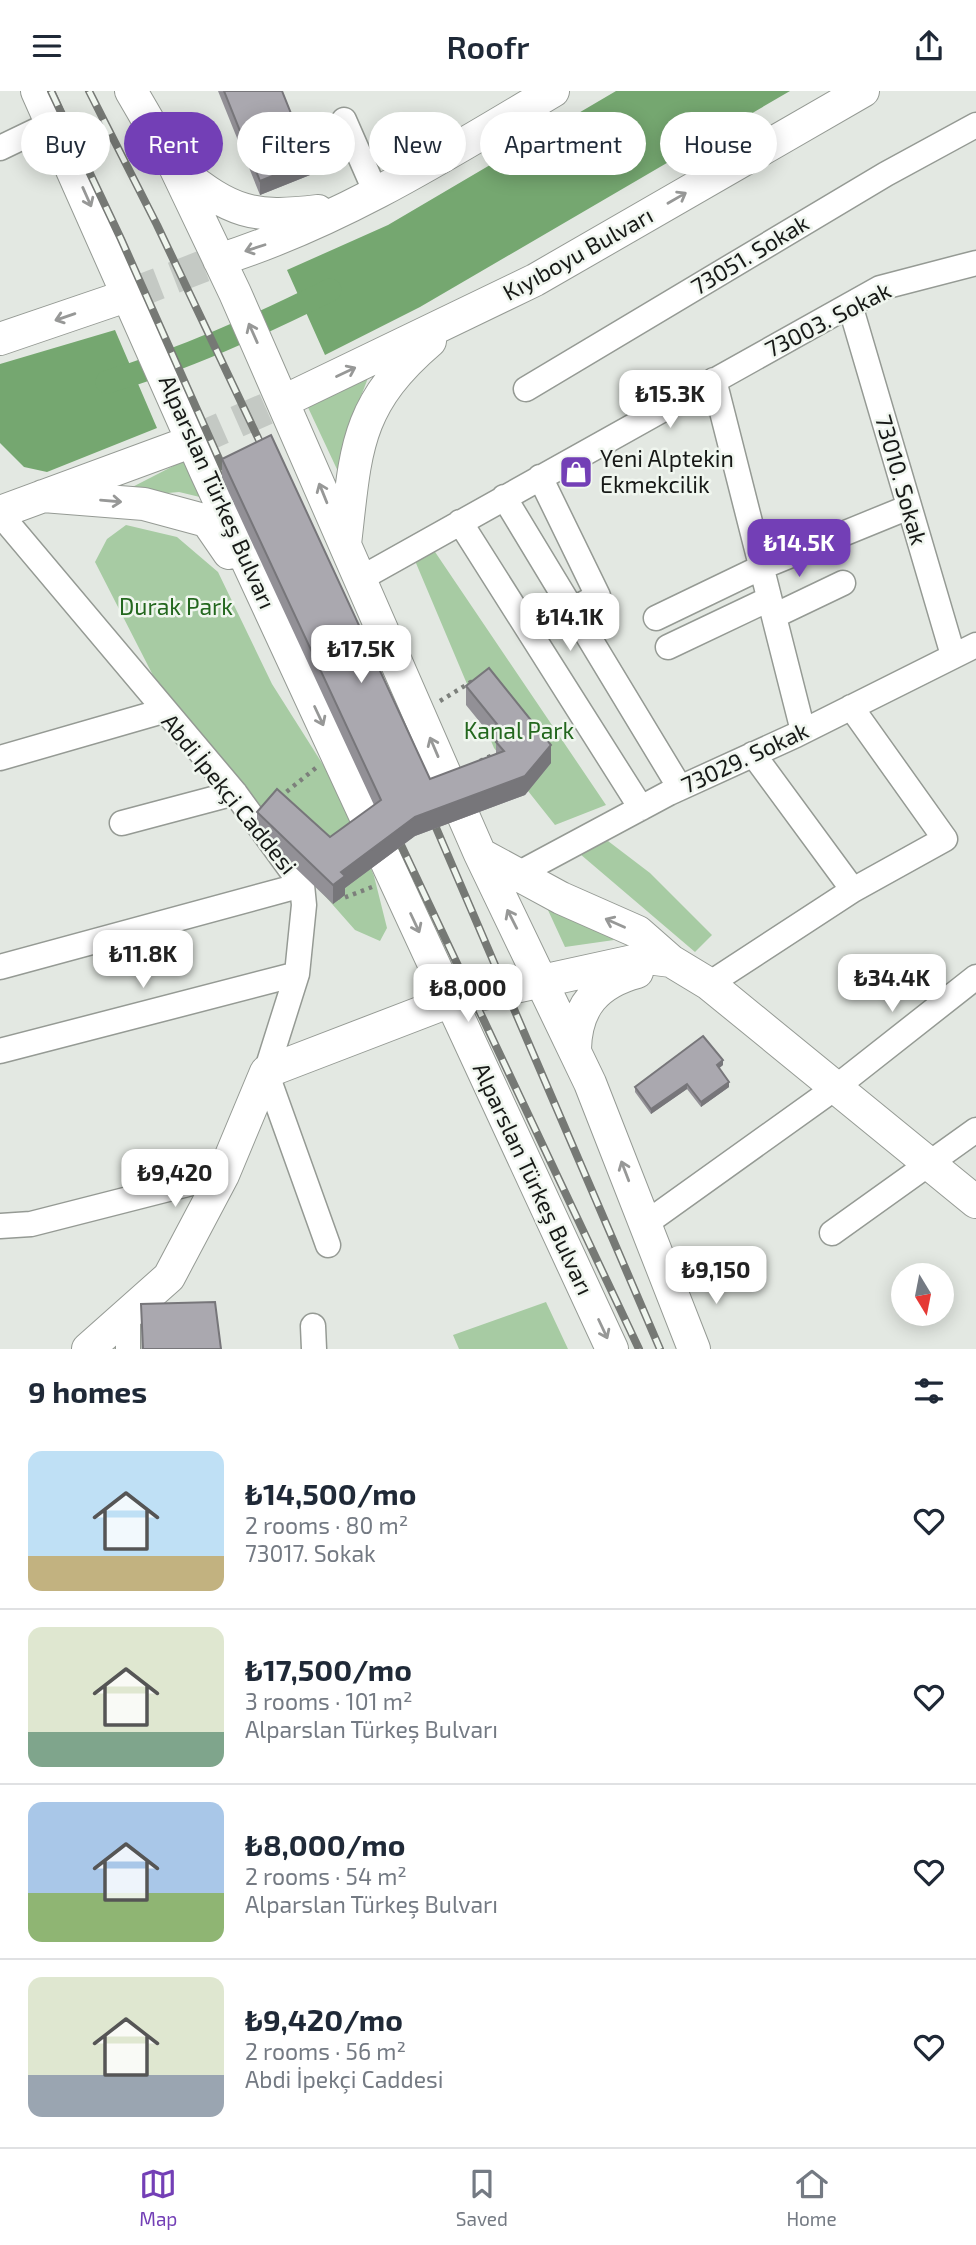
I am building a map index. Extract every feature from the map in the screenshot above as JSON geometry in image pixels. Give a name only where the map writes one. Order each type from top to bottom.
[{"type":"main road","name":"Alparslan Türkeş Bulvarı","points":[[37,91],[47,112]]},
{"type":"main road","points":[[131,91],[143,112]]},
{"type":"main road","points":[[219,260],[273,243],[376,193],[553,91]]},
{"type":"main road","name":"Kıyıboyu Bulvarı","points":[[284,401],[535,280],[863,91]]},
{"type":"main road","name":"Alparslan Türkeş Bulvarı","points":[[75,175],[193,441],[612,1349]]},
{"type":"main road","points":[[179,175],[284,401],[358,580],[480,854],[575,1049],[694,1349]]},
{"type":"main road","points":[[186,175],[205,191],[235,209],[278,216],[347,207]]},
{"type":"main road","points":[[0,339],[129,295]]},
{"type":"main road","points":[[345,549],[356,446],[375,401],[405,362],[456,319]]},
{"type":"main road","points":[[2,516],[43,496],[193,441]]},
{"type":"main road","points":[[43,496],[144,504],[207,521],[274,618]]},
{"type":"main road","points":[[480,854],[638,932],[671,961],[709,984],[976,1202]]},
{"type":"main road","points":[[266,1072],[451,1001],[647,958],[671,961]]},
{"type":"main road","points":[[575,1049],[576,1024],[590,999],[621,977],[671,961]]},
{"type":"main road","name":"Abdi İpekçi Caddesi","points":[[88,1349],[169,1277],[223,1175],[266,1072]]},
{"type":"main road","points":[[674,1296],[718,1349]]},
{"type":"street","name":"73051. Sokak","points":[[526,389],[886,174],[976,125]]},
{"type":"street","points":[[0,148],[21,138]]},
{"type":"street","points":[[355,145],[376,193]]},
{"type":"street","name":"73003. Sokak","points":[[358,580],[880,288],[976,263]]},
{"type":"street","name":"73010. Sokak","points":[[850,305],[953,655]]},
{"type":"street","points":[[714,380],[803,731]]},
{"type":"street","points":[[540,477],[598,596],[572,610]]},
{"type":"street","points":[[504,497],[680,789]]},
{"type":"street","points":[[656,618],[762,568],[909,507]]},
{"type":"street","name":"Abdi İpekçi Caddesi","points":[[2,516],[163,711],[235,793],[302,885],[304,905],[297,974],[266,1072]]},
{"type":"street","points":[[460,521],[641,808]]},
{"type":"street","points":[[668,647],[843,583]]},
{"type":"street","name":"73029. Sokak","points":[[516,874],[641,808],[976,645]]},
{"type":"street","points":[[709,984],[853,890],[945,839],[851,707]]},
{"type":"street","points":[[0,758],[163,711]]},
{"type":"street","points":[[753,754],[853,890]]},
{"type":"street","points":[[122,823],[235,793]]},
{"type":"street","points":[[0,967],[302,885]]},
{"type":"street","points":[[0,1051],[297,974]]},
{"type":"street","points":[[645,1224],[835,1088],[976,977]]},
{"type":"street","points":[[266,1072],[328,1245]]},
{"type":"street","points":[[832,1233],[976,1130]]},
{"type":"street","points":[[0,1226],[31,1224],[223,1175]]},
{"type":"street","points":[[0,1243],[31,1224]]},
{"type":"street","points":[[128,1313],[128,1349]]},
{"type":"path","points":[[419,713],[471,682],[478,695]]},
{"type":"path","points":[[278,798],[336,752]]},
{"type":"path","points":[[446,777],[495,754],[506,762]]},
{"type":"path","points":[[337,896],[341,899],[394,879]]},
{"type":"green space","points":[[368,378],[351,422],[342,480],[305,401]]},
{"type":"green space","points":[[183,461],[204,498],[179,492],[111,498]]},
{"type":"green space","name":"Durak Park","points":[[126,525],[177,537],[218,572],[272,684],[339,790],[374,876],[387,928],[380,941],[355,930],[184,736],[95,562],[107,539]]},
{"type":"green space","name":"Kanal Park","points":[[429,543],[606,805],[555,825],[494,748],[413,556]]},
{"type":"green space","points":[[608,841],[650,873],[712,935],[695,952],[573,848]]},
{"type":"green space","points":[[524,858],[614,940],[565,947]]},
{"type":"green space","points":[[546,1302],[568,1349],[459,1349],[453,1335]]},
{"type":"shaded area","points":[[616,91],[790,91],[754,112],[660,112],[660,167],[420,307],[325,355],[287,270],[388,225],[480,171],[480,175],[646,175],[646,112],[580,112]]},
{"type":"shaded area","points":[[115,330],[157,428],[47,472],[24,467],[0,443],[0,364]]},
{"type":"building","points":[[224,91],[282,91],[290,112],[237,112],[237,124]]},
{"type":"building","points":[[258,175],[275,175],[260,181]]},
{"type":"building","points":[[271,435],[430,779],[504,751],[496,742],[505,734],[466,686],[489,668],[551,745],[525,776],[415,817],[341,872],[345,876],[333,885],[257,812],[277,789],[330,837],[381,800],[222,459]]},
{"type":"building","points":[[703,1036],[723,1060],[717,1065],[729,1082],[701,1102],[687,1084],[651,1109],[635,1087]]},
{"type":"building","points":[[215,1302],[221,1349],[143,1349],[141,1304]]},
{"type":"waterway","points":[[107,382],[220,341],[330,290]]},
{"type":"tunnel","points":[[129,295],[219,260]]},
{"type":"tunnel","points":[[193,441],[284,401]]},
{"type":"railway","points":[[51,91],[121,239],[231,486]]},
{"type":"railway","points":[[89,91],[157,225],[268,459]]},
{"type":"railway","points":[[428,809],[660,1349]]},
{"type":"railway","points":[[393,828],[639,1349]]},
{"type":"place","name":"Yeni Alptekin Ekmekcilik","points":[[576,472]]}]
